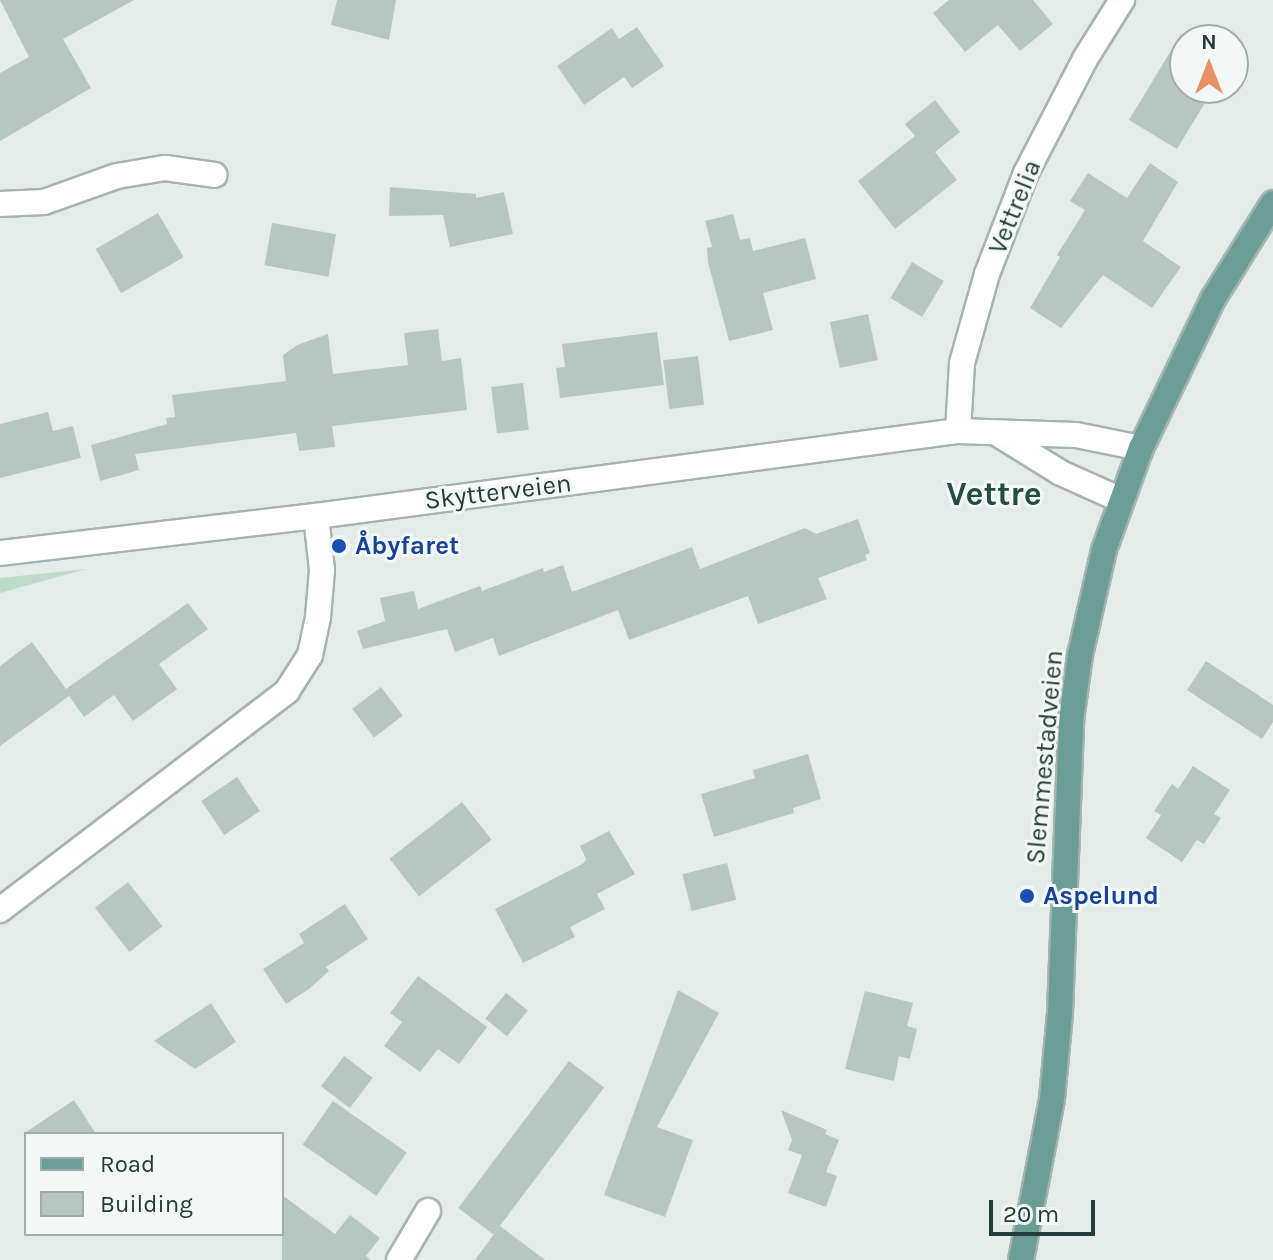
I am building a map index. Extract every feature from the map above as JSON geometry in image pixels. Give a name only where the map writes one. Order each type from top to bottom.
[{"type":"main road","name":"Slemmestadveien","points":[[1021,1260],[1052,1099],[1060,1013],[1071,720],[1080,655],[1104,550],[1141,448],[1213,299],[1273,203]]},
{"type":"street","name":"Vettrelia","points":[[958,431],[967,335],[1015,202],[1085,59],[1122,0]]},
{"type":"street","points":[[0,204],[44,202],[117,176],[165,168],[215,175]]},
{"type":"street","name":"Skytterveien","points":[[0,553],[316,516],[958,431],[1076,435],[1141,448]]},
{"type":"street","points":[[996,432],[1061,473],[1121,500]]},
{"type":"street","points":[[0,910],[287,691],[310,655],[318,617],[322,570],[316,516]]},
{"type":"street","points":[[399,1260],[428,1211]]},
{"type":"green space","points":[[86,569],[0,593],[0,578]]},
{"type":"building","points":[[0,0],[134,0],[63,39],[91,88],[0,141],[0,73],[29,57]]},
{"type":"building","points":[[337,0],[396,0],[389,40],[331,25]]},
{"type":"building","points":[[949,0],[1033,0],[1053,24],[1020,51],[998,25],[965,52],[933,13]]},
{"type":"building","points":[[637,27],[664,66],[632,88],[624,77],[584,105],[557,66],[612,28],[619,39]]},
{"type":"building","points":[[1169,54],[1169,104],[1204,104],[1177,149],[1129,120]]},
{"type":"building","points":[[935,100],[960,132],[935,152],[957,180],[895,229],[858,181],[915,136],[905,124]]},
{"type":"building","points":[[1150,163],[1178,182],[1143,241],[1181,267],[1152,308],[1103,275],[1061,328],[1030,308],[1085,210],[1070,201],[1088,173],[1127,198]]},
{"type":"building","points":[[390,187],[476,194],[476,198],[504,192],[513,234],[450,247],[443,215],[389,216]]},
{"type":"building","points":[[158,213],[184,257],[121,293],[96,249]]},
{"type":"building","points":[[733,214],[740,240],[750,238],[753,251],[805,238],[816,279],[763,293],[773,330],[729,341],[708,262],[707,248],[712,247],[705,221]]},
{"type":"building","points":[[272,223],[336,234],[329,277],[265,265]]},
{"type":"building","points":[[912,262],[944,281],[922,317],[890,298]]},
{"type":"building","points":[[868,314],[878,360],[840,368],[830,322]]},
{"type":"building","points":[[438,329],[442,361],[461,358],[467,410],[332,426],[335,447],[299,451],[296,433],[135,454],[139,470],[100,481],[91,445],[167,424],[166,418],[175,417],[172,395],[286,381],[283,355],[297,345],[328,334],[333,374],[408,365],[404,333]]},
{"type":"building","points":[[657,332],[664,385],[560,398],[556,368],[565,367],[562,344]]},
{"type":"building","points":[[698,356],[704,405],[669,409],[663,360]]},
{"type":"building","points":[[523,383],[529,430],[497,434],[491,387]]},
{"type":"building","points":[[48,412],[53,431],[73,426],[81,458],[0,478],[0,424]]},
{"type":"building","points":[[858,519],[870,553],[865,555],[867,560],[818,578],[827,599],[758,624],[748,596],[629,640],[618,610],[499,656],[493,638],[455,652],[447,629],[363,649],[357,631],[385,621],[380,598],[414,591],[418,609],[480,586],[482,591],[543,568],[544,572],[563,565],[572,592],[692,547],[700,569],[805,528],[816,534]]},
{"type":"building","points":[[188,603],[208,629],[159,664],[177,689],[133,721],[114,695],[84,717],[69,696],[0,746],[0,666],[32,642],[66,689]]},
{"type":"building","points":[[1206,661],[1273,705],[1273,722],[1262,739],[1187,690]]},
{"type":"building","points":[[381,687],[403,716],[374,737],[352,709]]},
{"type":"building","points":[[808,754],[821,799],[793,808],[794,813],[714,837],[701,794],[755,778],[753,770]]},
{"type":"building","points":[[1193,766],[1230,790],[1214,814],[1221,818],[1204,844],[1197,840],[1182,862],[1146,838],[1161,815],[1154,811],[1172,784],[1178,789]]},
{"type":"building","points":[[237,777],[260,811],[224,835],[201,801]]},
{"type":"building","points":[[462,802],[492,840],[419,896],[390,859]]},
{"type":"building","points":[[609,831],[635,874],[597,894],[605,909],[570,927],[575,937],[523,963],[495,909],[584,863],[586,859],[580,846]]},
{"type":"building","points":[[727,863],[736,900],[692,911],[682,874]]},
{"type":"building","points":[[128,882],[162,926],[129,952],[95,908]]},
{"type":"building","points":[[345,904],[368,939],[326,967],[329,971],[286,1004],[263,969],[304,943],[299,934]]},
{"type":"building","points":[[418,976],[487,1027],[459,1064],[438,1049],[420,1072],[384,1046],[402,1022],[390,1013]]},
{"type":"building","points":[[678,990],[719,1013],[657,1127],[693,1140],[665,1217],[604,1195]]},
{"type":"building","points":[[865,991],[913,1003],[907,1026],[917,1029],[910,1059],[899,1056],[894,1081],[845,1069]]},
{"type":"building","points":[[506,993],[528,1011],[507,1036],[485,1019]]},
{"type":"building","points":[[211,1003],[236,1042],[195,1069],[154,1041]]},
{"type":"building","points":[[344,1056],[373,1078],[350,1108],[321,1086]]},
{"type":"building","points":[[569,1061],[604,1087],[493,1234],[458,1208]]},
{"type":"building","points":[[74,1100],[95,1132],[26,1132]]},
{"type":"building","points":[[333,1101],[407,1153],[376,1196],[303,1144]]},
{"type":"building","points":[[781,1110],[827,1130],[825,1134],[839,1140],[826,1172],[837,1176],[826,1207],[788,1193],[802,1155],[788,1150],[792,1140]]},
{"type":"building","points":[[284,1196],[335,1234],[350,1215],[380,1238],[366,1256],[371,1260],[282,1260]]},
{"type":"building","points":[[500,1226],[545,1260],[475,1260]]},
{"type":"place","name":"Åbyfaret","points":[[339,546]]},
{"type":"place","name":"Aspelund","points":[[1027,896]]},
{"type":"district","name":"Vettre","points":[[994,495]]}]
